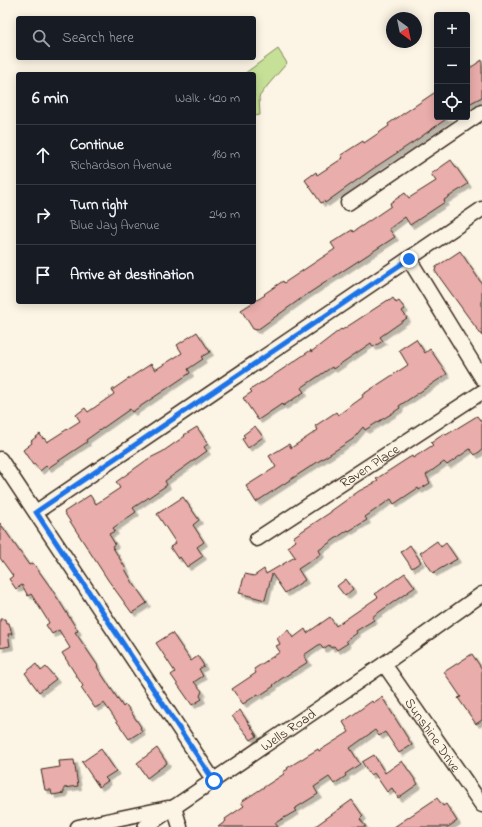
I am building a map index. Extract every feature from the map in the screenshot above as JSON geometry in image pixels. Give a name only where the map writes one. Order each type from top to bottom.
[{"type":"street","points":[[348,203],[482,112]]},
{"type":"street","points":[[36,512],[482,209]]},
{"type":"street","points":[[409,259],[482,378]]},
{"type":"street","name":"Raven Place","points":[[257,539],[482,392]]},
{"type":"street","points":[[0,459],[214,781]]},
{"type":"street","name":"Wells Road","points":[[78,827],[174,807],[384,664],[482,594]]},
{"type":"street","name":"Sunshine Drive","points":[[384,664],[482,805]]},
{"type":"street","points":[[145,827],[174,807],[180,827]]},
{"type":"green space","points":[[278,49],[287,63],[259,97],[260,115],[256,116],[256,72],[247,72]]},
{"type":"building","points":[[482,60],[482,97],[470,103],[470,84],[470,68]]},
{"type":"building","points":[[434,93],[434,120],[445,120],[325,203],[324,201],[321,203],[305,180],[316,172],[317,175],[343,158],[341,155],[363,141],[364,143],[389,126],[388,124]]},
{"type":"building","points":[[451,160],[468,184],[444,200],[445,202],[410,225],[405,217],[389,229],[395,237],[306,295],[257,330],[253,329],[241,310],[251,304],[256,304],[256,301],[265,295],[264,294],[283,281],[284,283],[335,249],[331,243],[352,230],[353,232],[391,206],[390,203],[405,193],[409,198],[436,181],[431,174]]},
{"type":"building","points":[[460,251],[482,284],[482,336],[435,271],[436,267]]},
{"type":"building","points":[[393,298],[396,303],[399,301],[405,309],[402,311],[407,318],[380,337],[383,341],[373,347],[371,343],[333,369],[332,367],[301,388],[304,392],[258,420],[243,398],[252,392],[250,390],[311,350],[311,352],[341,329],[342,330]]},
{"type":"building","points":[[197,332],[210,352],[201,357],[203,359],[188,369],[190,373],[132,412],[130,409],[86,440],[87,442],[48,468],[46,466],[40,471],[35,464],[33,465],[23,450],[32,443],[31,441],[40,434],[47,442],[80,421],[76,415],[85,408],[88,412],[114,394],[112,390],[131,377],[151,364],[155,370],[182,353],[177,345]]},
{"type":"building","points":[[416,339],[425,353],[430,349],[447,374],[399,406],[400,408],[391,414],[365,430],[363,427],[353,439],[256,502],[246,486],[276,467],[269,456],[289,444],[291,448],[318,430],[315,426],[336,412],[338,415],[363,397],[362,395],[408,365],[399,350]]},
{"type":"building","points":[[477,416],[482,423],[482,450],[475,455],[470,449],[447,465],[444,462],[426,475],[430,483],[419,490],[418,488],[394,504],[391,499],[365,517],[367,520],[349,531],[348,530],[319,550],[321,554],[298,569],[305,580],[285,593],[272,574],[265,600],[239,593],[245,574],[254,576],[264,569],[266,574],[295,557],[288,547],[296,541],[293,537],[331,512],[359,491],[378,481],[376,479],[412,456],[413,458],[433,445],[431,443],[445,433],[446,435]]},
{"type":"building","points":[[255,426],[263,437],[248,448],[242,439],[245,437],[243,435]]},
{"type":"building","points":[[197,427],[208,444],[204,447],[207,451],[165,481],[167,485],[133,508],[136,512],[113,528],[115,531],[109,534],[115,544],[112,546],[133,583],[147,603],[132,613],[108,580],[64,512],[90,495],[96,504],[120,488],[116,482]]},
{"type":"building","points":[[183,497],[199,520],[193,525],[204,542],[197,547],[203,556],[187,567],[180,557],[178,559],[170,547],[176,543],[157,514]]},
{"type":"building","points":[[0,523],[29,565],[33,563],[51,588],[78,631],[75,632],[98,666],[97,667],[123,707],[125,705],[127,706],[141,727],[140,728],[142,731],[129,739],[104,703],[95,708],[81,688],[83,686],[62,653],[70,648],[59,630],[52,634],[46,625],[49,623],[48,621],[31,594],[28,596],[22,585],[16,589],[9,579],[13,576],[0,558]]},
{"type":"building","points":[[437,541],[441,547],[446,543],[457,559],[433,573],[420,553]]},
{"type":"building","points":[[410,545],[421,562],[412,568],[401,552]]},
{"type":"building","points":[[405,573],[415,587],[372,617],[374,620],[356,631],[357,633],[346,641],[348,643],[337,650],[334,646],[331,648],[329,645],[323,649],[320,644],[304,655],[308,662],[281,679],[273,685],[274,686],[259,696],[258,694],[243,704],[232,689],[256,673],[254,669],[280,652],[276,646],[280,644],[277,638],[288,630],[293,638],[305,629],[307,633],[330,617],[336,626],[378,597],[375,594]]},
{"type":"building","points":[[346,579],[353,589],[345,596],[337,586]]},
{"type":"building","points":[[0,619],[5,619],[6,623],[9,623],[12,634],[8,634],[10,646],[0,648]]},
{"type":"building","points":[[172,633],[191,661],[198,656],[204,666],[199,669],[203,676],[194,682],[202,691],[200,696],[202,699],[192,705],[171,675],[175,672],[156,643]]},
{"type":"building","points":[[472,654],[482,669],[482,720],[476,724],[458,698],[461,697],[444,672]]},
{"type":"building","points":[[36,664],[41,671],[46,667],[56,679],[39,692],[25,673]]},
{"type":"building","points":[[382,697],[412,745],[399,753],[385,732],[379,736],[375,730],[350,748],[360,764],[345,774],[346,776],[334,784],[329,777],[314,787],[318,794],[294,809],[296,811],[275,823],[278,827],[218,827],[226,821],[225,819],[244,806],[241,802],[284,774],[283,772],[288,769],[287,768],[318,749],[319,751],[349,732],[343,722],[372,701],[373,703]]},
{"type":"building","points":[[240,710],[257,736],[251,740],[232,716]]},
{"type":"building","points":[[157,748],[167,763],[147,778],[137,763]]},
{"type":"building","points":[[101,749],[116,771],[105,778],[108,781],[99,787],[82,762]]},
{"type":"building","points":[[374,755],[385,773],[402,761],[418,784],[398,798],[392,788],[387,792],[374,773],[370,775],[362,762]]},
{"type":"building","points":[[74,760],[78,786],[64,788],[64,793],[52,795],[51,790],[45,790],[41,770],[60,767],[59,761]]},
{"type":"building","points":[[437,798],[443,806],[446,804],[457,821],[448,827],[394,827]]},
{"type":"building","points":[[352,800],[363,816],[360,819],[366,827],[314,827]]},
{"type":"route","points":[[214,781],[36,512],[409,259]]}]
